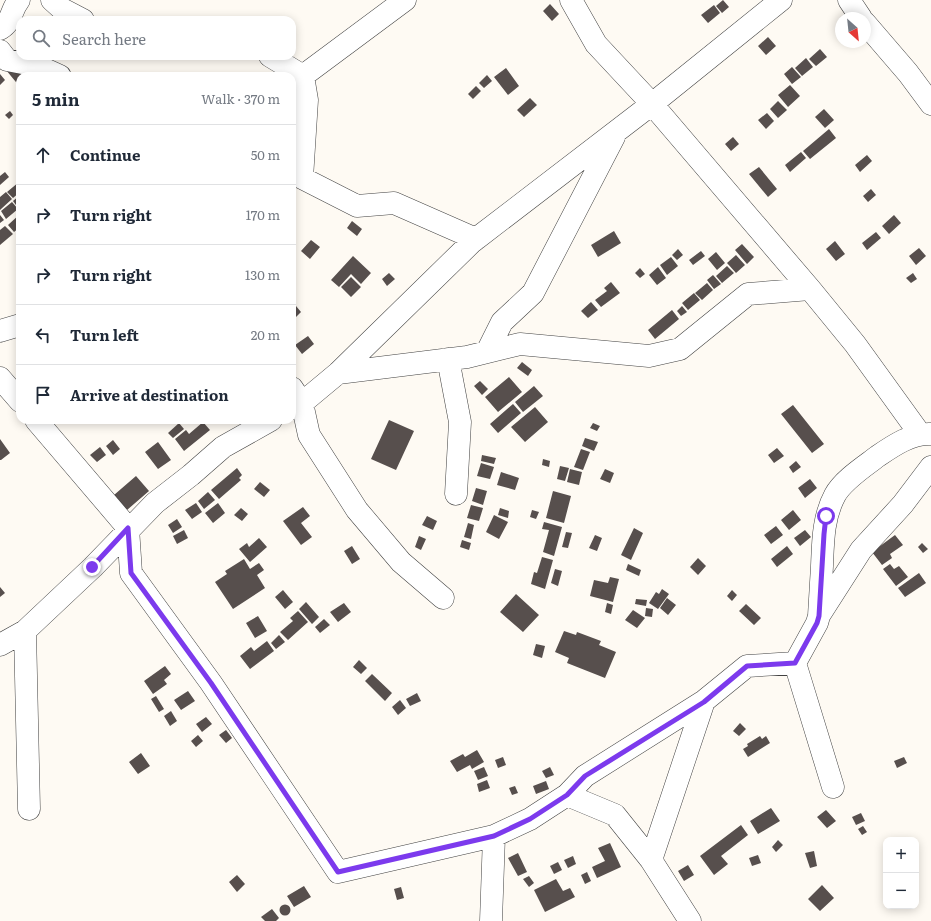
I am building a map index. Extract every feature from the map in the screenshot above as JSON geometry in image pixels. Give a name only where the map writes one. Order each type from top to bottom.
[{"type":"street","points":[[0,29],[7,25],[19,0]]},
{"type":"street","points":[[52,0],[62,9],[75,16]]},
{"type":"street","points":[[405,0],[297,80],[307,100],[302,178],[358,206],[394,203],[476,239]]},
{"type":"street","points":[[571,0],[596,44],[652,104],[810,289],[926,434],[891,447],[862,468],[835,494],[826,516],[819,616],[817,623],[795,663],[833,787]]},
{"type":"street","points":[[296,399],[338,373],[476,239],[652,104],[781,0]]},
{"type":"street","points":[[849,0],[856,12]]},
{"type":"street","points":[[871,30],[908,73],[931,104]]},
{"type":"street","points":[[0,51],[7,60],[38,66],[51,72]]},
{"type":"street","points":[[274,60],[288,72]]},
{"type":"street","points":[[908,73],[931,85]]},
{"type":"street","points":[[487,352],[502,322],[533,293],[617,131]]},
{"type":"street","points":[[338,373],[468,357],[520,344],[649,356],[680,349],[748,294],[810,289]]},
{"type":"street","points":[[0,331],[16,326]]},
{"type":"street","points":[[448,359],[460,422],[456,494]]},
{"type":"street","points":[[0,378],[16,396]]},
{"type":"street","points":[[296,402],[309,435],[357,510],[401,562],[442,598]]},
{"type":"street","points":[[39,424],[128,528],[131,573],[211,683],[338,872],[494,836],[530,819],[567,795],[585,776],[704,702],[747,666],[795,663]]},
{"type":"street","points":[[0,645],[25,631],[92,567],[128,528],[154,503],[192,475],[223,447],[264,424]]},
{"type":"street","points":[[819,616],[861,550],[903,504],[931,467]]},
{"type":"street","points":[[25,631],[29,808]]},
{"type":"street","points":[[651,860],[704,702]]},
{"type":"street","points":[[567,795],[615,815],[651,860],[690,921]]},
{"type":"street","points":[[491,921],[494,836]]},
{"type":"building","points":[[723,0],[729,7],[722,13],[716,6]]},
{"type":"building","points":[[550,4],[559,14],[552,21],[543,11]]},
{"type":"building","points":[[714,5],[720,13],[708,23],[701,15]]},
{"type":"building","points":[[768,37],[776,46],[766,55],[758,46]]},
{"type":"building","points":[[820,49],[827,57],[816,66],[809,59]]},
{"type":"building","points":[[806,58],[813,67],[802,76],[795,68]]},
{"type":"building","points":[[15,63],[23,72],[16,72],[16,82],[6,70]]},
{"type":"building","points":[[792,67],[801,77],[792,84],[784,74]]},
{"type":"building","points":[[506,68],[519,86],[508,95],[494,77]]},
{"type":"building","points":[[0,74],[5,80],[0,85]]},
{"type":"building","points":[[487,75],[492,81],[484,88],[479,83]]},
{"type":"building","points":[[790,85],[800,96],[788,107],[778,95]]},
{"type":"building","points":[[476,86],[481,91],[473,99],[468,94]]},
{"type":"building","points":[[530,98],[537,105],[524,117],[517,110]]},
{"type":"building","points":[[778,101],[787,110],[778,118],[770,109]]},
{"type":"building","points":[[824,109],[834,120],[825,128],[815,117]]},
{"type":"building","points":[[10,111],[13,115],[9,119],[5,115]]},
{"type":"building","points":[[767,113],[774,121],[766,129],[758,120]]},
{"type":"building","points":[[829,129],[836,138],[810,159],[803,151]]},
{"type":"building","points":[[733,137],[739,144],[731,151],[725,144]]},
{"type":"building","points":[[801,152],[806,158],[790,172],[785,165]]},
{"type":"building","points":[[867,155],[872,161],[860,172],[855,165]]},
{"type":"building","points":[[759,167],[777,189],[768,197],[749,174]]},
{"type":"building","points":[[5,172],[9,177],[0,185],[0,176]]},
{"type":"building","points":[[16,184],[16,195],[13,198],[7,192]]},
{"type":"building","points":[[871,189],[876,195],[868,202],[863,196]]},
{"type":"building","points":[[6,192],[12,199],[0,210],[0,197]]},
{"type":"building","points":[[12,202],[16,207],[16,211],[6,219],[1,211]]},
{"type":"building","points":[[0,215],[4,220],[0,223]]},
{"type":"building","points":[[894,215],[901,223],[889,234],[882,226]]},
{"type":"building","points":[[16,218],[16,230],[14,232],[8,225]]},
{"type":"building","points":[[352,221],[362,229],[357,236],[347,228]]},
{"type":"building","points":[[5,226],[13,234],[0,245],[0,230]]},
{"type":"building","points":[[614,231],[621,243],[598,257],[591,245]]},
{"type":"building","points":[[876,232],[881,238],[867,250],[862,243]]},
{"type":"building","points":[[311,240],[320,247],[310,259],[301,251]]},
{"type":"building","points":[[835,241],[845,254],[836,261],[826,249]]},
{"type":"building","points":[[742,244],[754,257],[747,264],[735,250]]},
{"type":"building","points":[[919,248],[926,256],[916,265],[909,256]]},
{"type":"building","points":[[678,249],[683,255],[677,260],[672,255]]},
{"type":"building","points":[[701,251],[705,256],[693,265],[689,260]]},
{"type":"building","points":[[716,252],[725,263],[717,270],[708,259]]},
{"type":"building","points":[[736,255],[745,265],[736,273],[727,263]]},
{"type":"building","points":[[353,256],[371,273],[361,284],[351,274],[339,287],[331,280]]},
{"type":"building","points":[[671,257],[678,266],[667,275],[660,265]]},
{"type":"building","points":[[727,266],[734,273],[722,283],[716,276]]},
{"type":"building","points":[[658,267],[666,278],[657,285],[649,275]]},
{"type":"building","points":[[640,268],[645,274],[640,278],[635,273]]},
{"type":"building","points":[[389,273],[395,279],[387,286],[382,279]]},
{"type":"building","points":[[913,273],[917,279],[911,283],[906,278]]},
{"type":"building","points":[[713,275],[721,284],[714,289],[707,280]]},
{"type":"building","points":[[351,277],[361,287],[351,297],[341,287]]},
{"type":"building","points":[[611,282],[620,293],[601,307],[595,300],[607,291],[604,288]]},
{"type":"building","points":[[707,283],[713,290],[702,300],[695,293]]},
{"type":"building","points":[[694,293],[700,300],[688,310],[682,303]]},
{"type":"building","points":[[591,302],[598,310],[588,318],[581,311]]},
{"type":"building","points":[[296,306],[301,312],[296,317]]},
{"type":"building","points":[[682,306],[687,312],[681,316],[677,311]]},
{"type":"building","points":[[672,310],[679,319],[655,339],[648,330]]},
{"type":"building","points":[[308,336],[314,344],[302,354],[296,344]]},
{"type":"building","points":[[522,362],[532,370],[528,376],[517,368]]},
{"type":"building","points":[[509,377],[522,392],[498,412],[485,397]]},
{"type":"building","points":[[480,381],[488,389],[482,395],[474,386]]},
{"type":"building","points":[[534,386],[543,396],[523,412],[515,402]]},
{"type":"building","points":[[513,404],[521,413],[498,433],[490,424]]},
{"type":"building","points":[[793,405],[824,444],[812,453],[781,414]]},
{"type":"building","points":[[535,407],[548,422],[525,442],[511,427]]},
{"type":"building","points":[[389,420],[414,431],[396,470],[371,459]]},
{"type":"building","points":[[593,423],[600,426],[597,431],[590,428]]},
{"type":"building","points":[[178,424],[180,424],[184,429],[173,438],[168,433]]},
{"type":"building","points":[[201,424],[205,424],[210,430],[184,451],[175,439],[186,430],[189,434]]},
{"type":"building","points":[[585,438],[598,442],[594,451],[582,446]]},
{"type":"building","points":[[0,439],[10,453],[1,460],[0,460]]},
{"type":"building","points":[[113,440],[120,449],[113,455],[106,446]]},
{"type":"building","points":[[158,442],[171,460],[158,469],[145,452]]},
{"type":"building","points":[[100,447],[106,455],[97,462],[90,455]]},
{"type":"building","points":[[777,448],[784,456],[774,463],[768,455]]},
{"type":"building","points":[[581,449],[590,452],[583,470],[574,467]]},
{"type":"building","points":[[482,455],[496,458],[494,464],[481,461]]},
{"type":"building","points":[[543,459],[550,461],[549,467],[542,465]]},
{"type":"building","points":[[796,461],[801,467],[793,473],[789,467]]},
{"type":"building","points":[[481,463],[494,467],[490,479],[477,476]]},
{"type":"building","points":[[560,466],[569,468],[565,481],[557,479]]},
{"type":"building","points":[[237,468],[242,475],[239,478],[241,480],[219,499],[211,490]]},
{"type":"building","points":[[570,469],[582,472],[579,485],[567,482]]},
{"type":"building","points":[[605,469],[614,473],[610,483],[600,479]]},
{"type":"building","points":[[501,472],[519,478],[515,490],[497,485]]},
{"type":"building","points":[[136,476],[149,491],[127,510],[114,495]]},
{"type":"building","points":[[810,479],[817,488],[805,498],[798,488]]},
{"type":"building","points":[[260,482],[270,490],[264,497],[254,489]]},
{"type":"building","points":[[476,488],[487,491],[483,505],[472,501]]},
{"type":"building","points":[[553,491],[571,496],[564,523],[546,518]]},
{"type":"building","points":[[208,492],[215,500],[204,509],[198,501]]},
{"type":"building","points":[[196,503],[202,512],[192,519],[185,510]]},
{"type":"building","points":[[218,503],[225,513],[213,523],[205,513]]},
{"type":"building","points":[[471,505],[483,508],[479,521],[467,518]]},
{"type":"building","points":[[303,507],[310,516],[301,523],[312,537],[301,545],[283,521]]},
{"type":"building","points":[[241,508],[248,514],[242,521],[234,515]]},
{"type":"building","points":[[500,508],[509,511],[508,518],[498,515]]},
{"type":"building","points":[[532,510],[539,512],[536,519],[530,517]]},
{"type":"building","points":[[793,510],[801,520],[789,530],[781,520]]},
{"type":"building","points":[[494,515],[508,522],[499,539],[486,532]]},
{"type":"building","points":[[427,516],[437,521],[433,530],[422,525]]},
{"type":"building","points":[[177,519],[182,527],[173,533],[168,525]]},
{"type":"building","points":[[544,522],[562,527],[554,556],[543,552],[549,530],[542,529]]},
{"type":"building","points":[[468,523],[474,525],[471,539],[464,537]]},
{"type":"building","points":[[776,526],[783,535],[771,544],[764,535]]},
{"type":"building","points":[[634,528],[643,533],[631,560],[621,555]]},
{"type":"building","points":[[184,530],[188,538],[177,544],[173,536]]},
{"type":"building","points":[[805,530],[811,537],[800,546],[794,538]]},
{"type":"building","points":[[566,532],[572,533],[568,548],[562,547]]},
{"type":"building","points":[[595,535],[602,538],[597,551],[589,548]]},
{"type":"building","points":[[895,535],[903,545],[890,554],[892,558],[882,565],[872,552]]},
{"type":"building","points":[[419,536],[426,539],[421,550],[415,547]]},
{"type":"building","points":[[259,538],[267,547],[250,562],[239,549],[247,543],[249,547]]},
{"type":"building","points":[[462,540],[471,543],[469,550],[460,547]]},
{"type":"building","points":[[922,543],[928,549],[923,553],[918,547]]},
{"type":"building","points":[[352,546],[360,559],[352,564],[344,551]]},
{"type":"building","points":[[787,546],[793,554],[777,567],[771,559]]},
{"type":"building","points":[[542,557],[553,560],[545,589],[531,584],[534,572],[537,573]]},
{"type":"building","points":[[698,558],[706,566],[698,575],[690,567]]},
{"type":"building","points":[[244,559],[250,569],[259,563],[264,570],[257,575],[265,588],[233,609],[215,582],[227,574],[225,571]]},
{"type":"building","points":[[628,564],[641,570],[639,576],[626,570]]},
{"type":"building","points":[[890,564],[894,569],[899,566],[908,577],[896,586],[883,569]]},
{"type":"building","points":[[555,569],[562,571],[558,586],[551,583]]},
{"type":"building","points":[[919,573],[926,583],[905,597],[898,588]]},
{"type":"building","points":[[610,577],[619,579],[613,602],[590,596],[594,580],[608,583]]},
{"type":"building","points":[[0,587],[5,593],[0,597]]},
{"type":"building","points":[[662,589],[669,594],[658,609],[649,603],[656,592],[659,594]]},
{"type":"building","points":[[283,590],[293,602],[285,609],[275,597]]},
{"type":"building","points":[[732,590],[737,595],[732,601],[727,596]]},
{"type":"building","points":[[516,594],[539,615],[523,632],[500,612]]},
{"type":"building","points":[[667,598],[676,605],[668,615],[660,608]]},
{"type":"building","points":[[636,599],[647,600],[646,606],[635,604]]},
{"type":"building","points":[[306,602],[319,617],[312,624],[299,609]]},
{"type":"building","points":[[344,603],[351,612],[338,622],[330,612]]},
{"type":"building","points":[[607,603],[613,605],[611,614],[605,612]]},
{"type":"building","points":[[746,604],[761,618],[754,625],[739,611]]},
{"type":"building","points":[[646,608],[653,609],[652,617],[645,616]]},
{"type":"building","points":[[633,610],[645,618],[637,628],[625,620]]},
{"type":"building","points":[[298,611],[308,622],[288,640],[280,632],[293,621],[290,618]]},
{"type":"building","points":[[258,616],[267,631],[255,638],[246,623]]},
{"type":"building","points":[[324,619],[330,625],[320,633],[315,627]]},
{"type":"building","points":[[564,631],[576,635],[577,632],[601,641],[599,645],[616,652],[605,678],[567,663],[569,658],[555,652]]},
{"type":"building","points":[[279,635],[285,642],[276,649],[271,643]]},
{"type":"building","points":[[267,641],[274,651],[250,669],[240,656],[251,647],[254,651]]},
{"type":"building","points":[[536,644],[545,646],[542,658],[533,655]]},
{"type":"building","points":[[359,660],[367,668],[361,674],[353,667]]},
{"type":"building","points":[[165,666],[171,674],[164,680],[167,684],[153,694],[144,681]]},
{"type":"building","points":[[372,674],[392,693],[385,701],[365,681]]},
{"type":"building","points":[[188,691],[195,701],[181,710],[174,700]]},
{"type":"building","points":[[417,693],[421,701],[410,706],[406,699]]},
{"type":"building","points":[[156,696],[164,709],[159,712],[151,699]]},
{"type":"building","points":[[400,700],[406,708],[398,715],[392,707]]},
{"type":"building","points":[[171,711],[177,721],[170,726],[164,716]]},
{"type":"building","points":[[206,717],[212,724],[202,732],[196,724]]},
{"type":"building","points":[[740,723],[746,729],[739,736],[733,731]]},
{"type":"building","points":[[226,730],[232,738],[226,743],[219,735]]},
{"type":"building","points":[[198,735],[203,741],[196,747],[191,741]]},
{"type":"building","points":[[760,736],[762,739],[766,736],[770,743],[748,757],[743,749],[748,746],[747,744]]},
{"type":"building","points":[[477,750],[484,762],[472,769],[470,765],[457,772],[450,761],[463,754],[465,757]]},
{"type":"building","points":[[141,753],[150,766],[138,774],[129,762]]},
{"type":"building","points":[[503,757],[506,765],[498,768],[495,760]]},
{"type":"building","points":[[904,757],[907,763],[897,768],[894,761]]},
{"type":"building","points":[[484,767],[488,776],[478,780],[474,771]]},
{"type":"building","points":[[550,767],[554,775],[546,778],[542,771]]},
{"type":"building","points":[[487,780],[490,788],[479,792],[477,784]]},
{"type":"building","points":[[546,781],[549,789],[536,794],[533,786]]},
{"type":"building","points":[[515,786],[518,793],[512,795],[509,788]]},
{"type":"building","points":[[771,808],[780,821],[758,834],[750,821]]},
{"type":"building","points":[[826,810],[836,821],[827,828],[817,817]]},
{"type":"building","points":[[861,813],[865,821],[856,825],[852,817]]},
{"type":"building","points":[[741,825],[748,835],[721,856],[728,864],[714,875],[700,856]]},
{"type":"building","points":[[863,826],[867,832],[862,835],[858,829]]},
{"type":"building","points":[[778,840],[783,845],[776,852],[772,847]]},
{"type":"building","points":[[610,843],[621,867],[597,878],[592,867],[605,861],[598,848]]},
{"type":"building","points":[[814,851],[817,866],[810,868],[805,853]]},
{"type":"building","points":[[518,853],[527,872],[518,876],[508,858]]},
{"type":"building","points":[[758,855],[761,863],[752,866],[749,858]]},
{"type":"building","points":[[573,856],[576,864],[568,868],[564,860]]},
{"type":"building","points":[[558,862],[562,870],[554,874],[550,866]]},
{"type":"building","points":[[688,865],[694,875],[684,881],[678,871]]},
{"type":"building","points":[[587,872],[591,881],[585,884],[581,875]]},
{"type":"building","points":[[237,875],[245,884],[237,892],[229,882]]},
{"type":"building","points":[[529,876],[534,883],[529,887],[523,879]]},
{"type":"building","points":[[556,879],[563,891],[570,888],[575,897],[545,912],[534,890]]},
{"type":"building","points":[[822,885],[834,898],[820,911],[808,899]]},
{"type":"building","points":[[304,886],[311,897],[294,907],[287,896]]},
{"type":"building","points":[[401,887],[404,898],[397,900],[394,889]]},
{"type":"building","points":[[283,905],[287,905],[289,906],[289,914],[283,915],[280,912],[280,908]]},
{"type":"building","points":[[272,909],[279,918],[276,921],[265,921],[261,917]]},
{"type":"route","points":[[92,567],[128,528],[131,573],[211,683],[338,872],[494,836],[530,819],[567,795],[585,776],[704,702],[747,666],[795,663],[817,623],[819,616],[826,516]]}]
